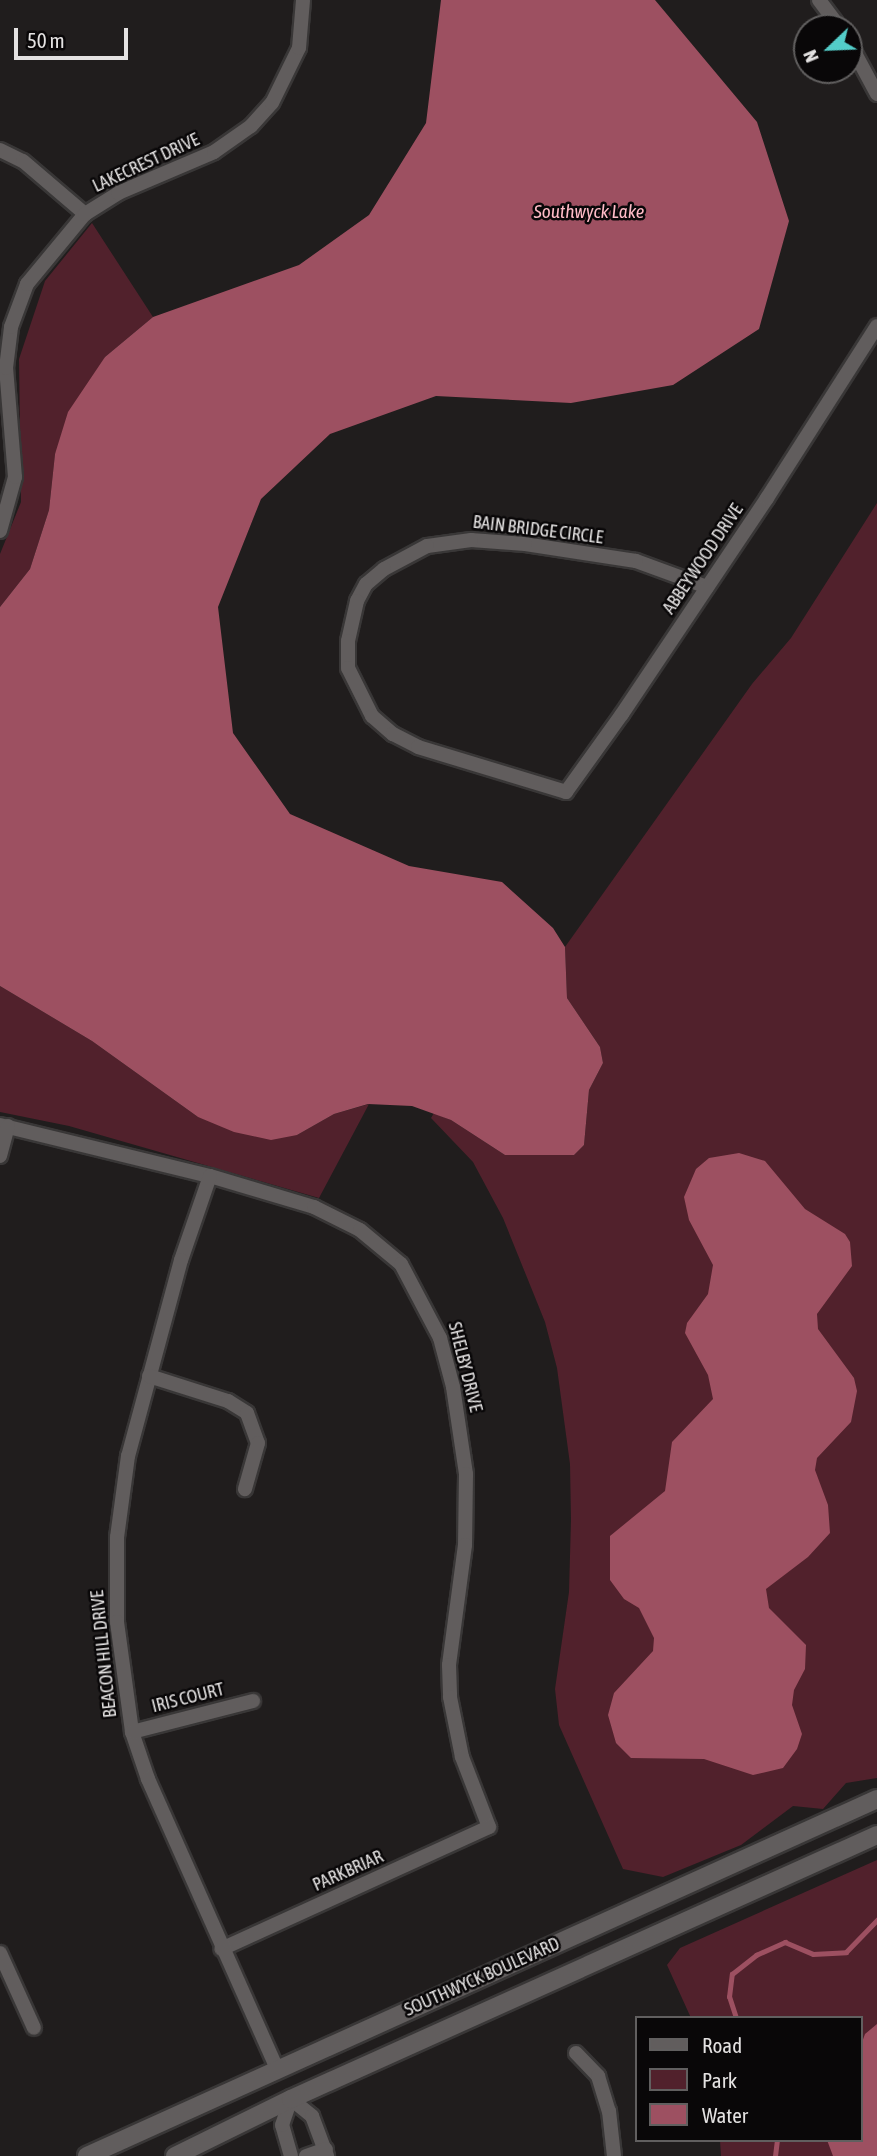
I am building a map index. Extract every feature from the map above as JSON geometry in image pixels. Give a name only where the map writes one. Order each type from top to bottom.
[{"type":"street","name":"LAKECREST DRIVE","points":[[0,531],[15,477],[3,368],[11,327],[27,284],[64,233],[85,214],[118,193],[214,152],[251,126],[272,103],[299,48],[303,0]]},
{"type":"street","points":[[863,68],[877,94]]},
{"type":"street","points":[[0,150],[40,173],[85,214]]},
{"type":"street","name":"ABBEYWOOD DRIVE","points":[[546,784],[566,792],[707,587],[877,326]]},
{"type":"street","name":"BAIN BRIDGE CIRCLE","points":[[546,784],[418,747],[372,716],[348,668],[348,641],[357,601],[366,584],[408,554],[427,546],[471,540],[636,562],[707,587]]},
{"type":"street","points":[[0,1156],[4,1125]]},
{"type":"street","name":"SHELBY DRIVE","points":[[4,1125],[210,1176],[314,1207],[360,1230],[401,1264],[433,1320],[453,1387],[466,1474],[464,1557],[449,1665],[450,1697],[462,1757],[489,1827]]},
{"type":"street","name":"BEACON HILL DRIVE","points":[[210,1176],[149,1376],[128,1456],[117,1537],[117,1622],[132,1732],[162,1818],[277,2069]]},
{"type":"street","points":[[149,1376],[228,1401],[247,1413],[258,1443],[245,1489]]},
{"type":"street","name":"IRIS COURT","points":[[132,1732],[253,1701]]},
{"type":"street","name":"SOUTHWYCK BOULEVARD","points":[[95,2154],[277,2069],[877,1799]]},
{"type":"street","name":"PARKBRIAR","points":[[221,1949],[489,1827]]},
{"type":"street","name":"SOUTHWYCK BOULEVARD","points":[[175,2156],[291,2099],[877,1835]]},
{"type":"street","points":[[721,1869],[735,1899]]},
{"type":"street","points":[[0,1953],[34,2028]]},
{"type":"street","points":[[576,2053],[598,2076],[609,2110],[614,2156]]},
{"type":"street","points":[[277,2069],[291,2099],[312,2116],[327,2152],[306,2156]]},
{"type":"street","points":[[291,2099],[282,2124],[291,2156]]},
{"type":"green space","points":[[92,223],[153,317],[105,357],[55,454],[49,510],[30,569],[0,607],[0,554],[21,502],[19,359],[45,281]]},
{"type":"green space","points":[[877,503],[877,1778],[846,1783],[823,1809],[793,1806],[741,1845],[663,1877],[623,1869],[559,1725],[555,1689],[569,1592],[571,1520],[570,1464],[557,1368],[545,1322],[503,1218],[473,1162],[431,1118],[434,1113],[451,1120],[505,1155],[542,1151],[574,1155],[584,1145],[589,1090],[603,1063],[600,1047],[567,998],[565,947],[752,684],[791,638]]},
{"type":"green space","points":[[0,986],[92,1041],[198,1117],[297,1135],[334,1114],[369,1104],[319,1198],[69,1126],[0,1112]]},
{"type":"green space","points":[[877,1860],[877,2156],[721,2156],[720,2142],[863,2142],[863,2016],[690,2016],[667,1965],[680,1948]]},
{"type":"water","name":"Southwyck Lake","points":[[441,0],[655,0],[757,122],[789,221],[759,329],[673,385],[571,403],[436,396],[330,434],[261,499],[218,607],[233,733],[290,814],[409,866],[502,882],[553,928],[565,947],[567,998],[600,1047],[603,1063],[589,1090],[584,1145],[574,1155],[505,1155],[451,1120],[412,1106],[368,1104],[334,1114],[297,1135],[271,1140],[234,1132],[198,1117],[92,1041],[0,986],[0,607],[30,569],[49,510],[55,454],[68,412],[105,357],[153,317],[299,265],[369,215],[426,123]]},
{"type":"water","points":[[739,1153],[765,1161],[805,1209],[845,1234],[850,1242],[852,1266],[817,1314],[818,1329],[854,1378],[857,1391],[851,1422],[817,1458],[815,1470],[828,1505],[830,1533],[808,1557],[766,1589],[769,1608],[806,1645],[805,1669],[794,1690],[792,1705],[802,1734],[797,1749],[783,1768],[753,1775],[704,1759],[631,1758],[616,1743],[608,1715],[614,1693],[653,1651],[654,1638],[639,1608],[624,1599],[610,1580],[610,1536],[665,1491],[672,1442],[713,1399],[708,1375],[685,1333],[687,1323],[708,1294],[713,1265],[689,1220],[684,1197],[696,1169],[709,1158]]},
{"type":"water","points":[[877,2024],[877,2156],[833,2156],[828,2142],[863,2142],[865,2034]]},
{"type":"waterway","points":[[735,2016],[729,1997],[732,1974],[756,1955],[785,1942],[813,1954],[846,1952],[877,1920]]},
{"type":"waterway","points":[[775,2156],[777,2142]]}]
